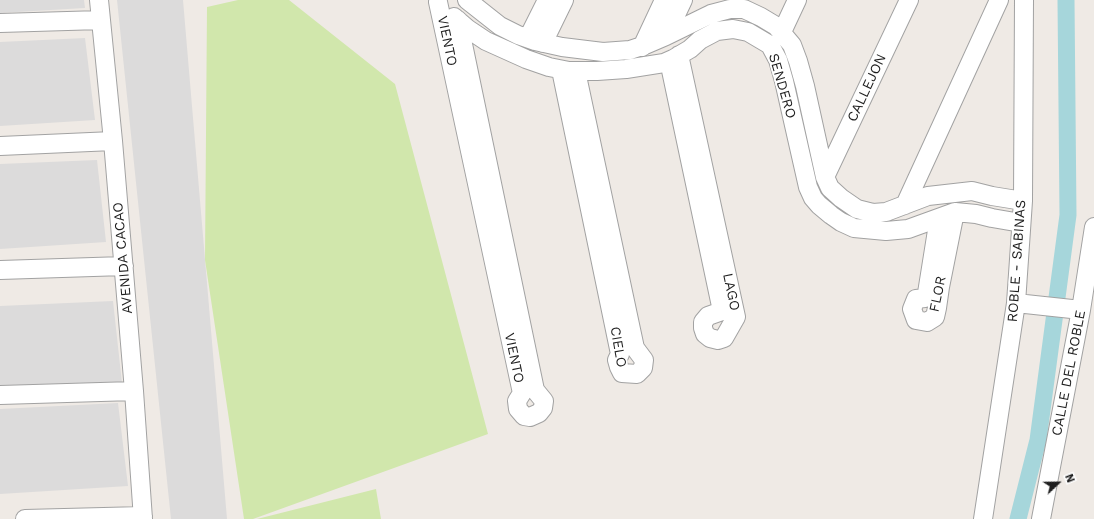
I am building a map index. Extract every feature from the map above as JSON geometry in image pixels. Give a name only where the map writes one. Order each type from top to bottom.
[{"type":"street","name":"AVENIDA CACAO","points":[[99,0],[124,266],[143,518]]},
{"type":"street","name":"SENDERO","points":[[467,0],[500,26],[536,41],[562,47],[603,52],[630,50],[642,47],[711,14],[730,9],[744,9],[761,17],[777,28],[792,45],[805,86],[825,177],[830,188],[841,198],[857,209],[873,213],[886,212],[928,196],[972,191],[1022,201]]},
{"type":"street","points":[[536,41],[547,0]]},
{"type":"street","points":[[536,41],[564,0]]},
{"type":"street","points":[[642,47],[664,0]]},
{"type":"street","points":[[666,36],[683,0]]},
{"type":"street","points":[[777,28],[784,0]]},
{"type":"street","points":[[777,28],[797,0]]},
{"type":"street","name":"CALLEJON","points":[[825,177],[909,0]]},
{"type":"street","points":[[904,205],[999,0]]},
{"type":"street","name":"ROBLE - SABINAS","points":[[983,519],[1016,303],[1022,201],[1024,0]]},
{"type":"street","name":"SENDERO","points":[[438,1],[458,20],[486,41],[526,59],[569,70],[626,69],[674,58],[716,31],[733,29],[748,32],[770,45],[778,60],[808,187],[819,206],[841,222],[854,228],[886,231],[908,228],[947,215],[976,214],[1021,223]]},
{"type":"street","name":"VIENTO","points":[[438,1],[522,393],[517,401],[518,409],[524,416],[530,417],[539,413],[543,408],[544,401],[535,390],[458,20]]},
{"type":"street","points":[[0,24],[101,20]]},
{"type":"street","name":"LAGO","points":[[674,58],[736,317],[724,338],[718,340],[710,338],[705,334],[703,328],[704,322],[708,316],[722,311],[674,58]]},
{"type":"street","name":"CIELO","points":[[569,70],[635,348],[644,360],[642,368],[637,374],[622,373],[618,367],[617,360],[620,354],[569,70]]},
{"type":"street","points":[[0,146],[113,141]]},
{"type":"street","name":"FLOR","points":[[947,215],[937,308],[934,317],[927,322],[916,320],[912,309],[916,299],[924,298],[927,293],[947,215]]},
{"type":"street","name":"CALLE DEL ROBLE","points":[[1041,519],[1081,310],[1094,227]]},
{"type":"street","points":[[0,270],[124,266]]},
{"type":"street","points":[[1016,303],[1081,310]]},
{"type":"street","points":[[0,395],[134,391]]},
{"type":"street","points":[[25,519],[143,518]]},
{"type":"shaded area","points":[[0,0],[84,0],[85,8],[0,13]]},
{"type":"shaded area","points":[[117,0],[183,0],[227,519],[171,519]]},
{"type":"shaded area","points":[[85,38],[95,120],[0,126],[0,42]]},
{"type":"shaded area","points":[[97,160],[106,242],[0,249],[0,164]]},
{"type":"shaded area","points":[[113,301],[122,383],[0,391],[0,306]]},
{"type":"shaded area","points":[[118,403],[128,486],[0,494],[0,409]]},
{"type":"green space","points":[[238,0],[289,0],[395,84],[488,434],[253,519],[244,519],[205,260],[207,7]]},
{"type":"green space","points":[[376,489],[381,519],[257,519]]},
{"type":"waterway","points":[[1018,519],[1038,440],[1068,215],[1066,0]]}]
